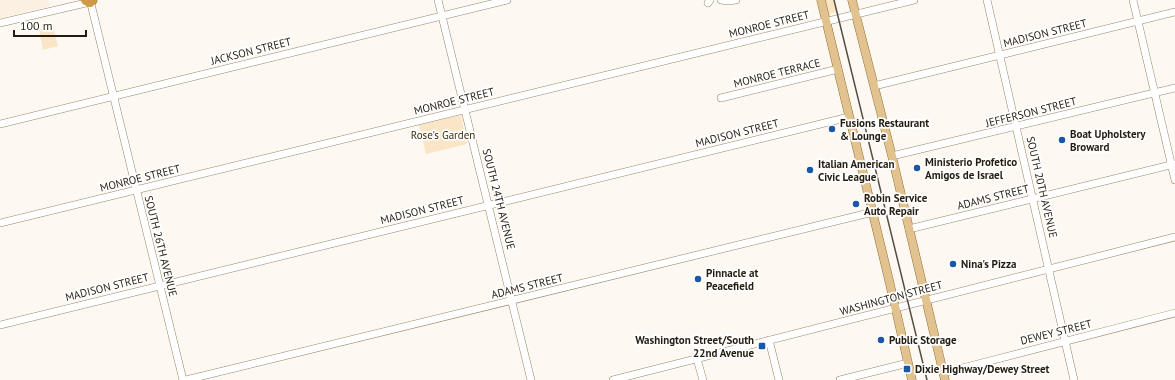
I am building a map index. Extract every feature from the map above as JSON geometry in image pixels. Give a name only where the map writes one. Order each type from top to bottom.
[{"type":"main road","points":[[821,0],[896,308],[912,380]]},
{"type":"main road","points":[[852,0],[892,156],[944,376]]},
{"type":"street","points":[[0,23],[91,0]]},
{"type":"street","name":"SOUTH 26TH AVENUE","points":[[91,0],[113,96],[183,380]]},
{"type":"street","name":"SOUTH 24TH AVENUE","points":[[438,0],[531,380]]},
{"type":"street","name":"JACKSON STREET","points":[[0,124],[507,0]]},
{"type":"street","points":[[721,0],[728,2],[736,0]]},
{"type":"street","name":"MONROE STREET","points":[[0,223],[914,0]]},
{"type":"street","name":"SOUTH 20TH AVENUE","points":[[987,0],[1050,269],[1074,380]]},
{"type":"street","points":[[1132,0],[1173,164],[1175,180]]},
{"type":"street","name":"MADISON STREET","points":[[874,86],[1175,12]]},
{"type":"street","name":"MONROE TERRACE","points":[[721,98],[838,69]]},
{"type":"street","name":"JEFFERSON STREET","points":[[892,156],[1175,88]]},
{"type":"street","name":"MADISON STREET","points":[[0,325],[849,117]]},
{"type":"street","name":"ADAMS STREET","points":[[909,229],[1173,164]]},
{"type":"street","name":"ADAMS STREET","points":[[186,380],[873,212]]},
{"type":"street","name":"WASHINGTON STREET","points":[[613,380],[1175,237]]},
{"type":"street","name":"DEWEY STREET","points":[[944,376],[1066,341],[1175,313]]},
{"type":"street","points":[[770,340],[779,380]]},
{"type":"street","points":[[697,359],[703,380]]},
{"type":"street","points":[[840,380],[908,363]]},
{"type":"shaded area","points":[[0,0],[48,0],[50,6],[0,18]]},
{"type":"green space","points":[[825,0],[834,0],[837,12],[829,14]]},
{"type":"green space","points":[[53,26],[58,46],[43,50],[39,30]]},
{"type":"green space","name":"Rose's Garden","points":[[461,115],[467,144],[426,154],[419,125]]},
{"type":"railway","points":[[834,0],[927,380]]},
{"type":"place","name":"Fusions Restaurant & Lounge","points":[[832,129]]},
{"type":"place","name":"Boat Upholstery Broward","points":[[1062,140]]},
{"type":"place","name":"Ministerio Profetico Amigos de Israel","points":[[917,168]]},
{"type":"place","name":"Italian American Civic League","points":[[810,170]]},
{"type":"place","name":"Robin Service Auto Repair","points":[[856,204]]},
{"type":"place","name":"Nina's Pizza","points":[[953,264]]},
{"type":"place","name":"Pinnacle at Peacefield","points":[[698,279]]},
{"type":"place","name":"Public Storage","points":[[881,340]]},
{"type":"place","name":"Washington Street/South 22nd Avenue","points":[[762,346]]},
{"type":"place","name":"Dixie Highway/Dewey Street","points":[[907,369]]}]
